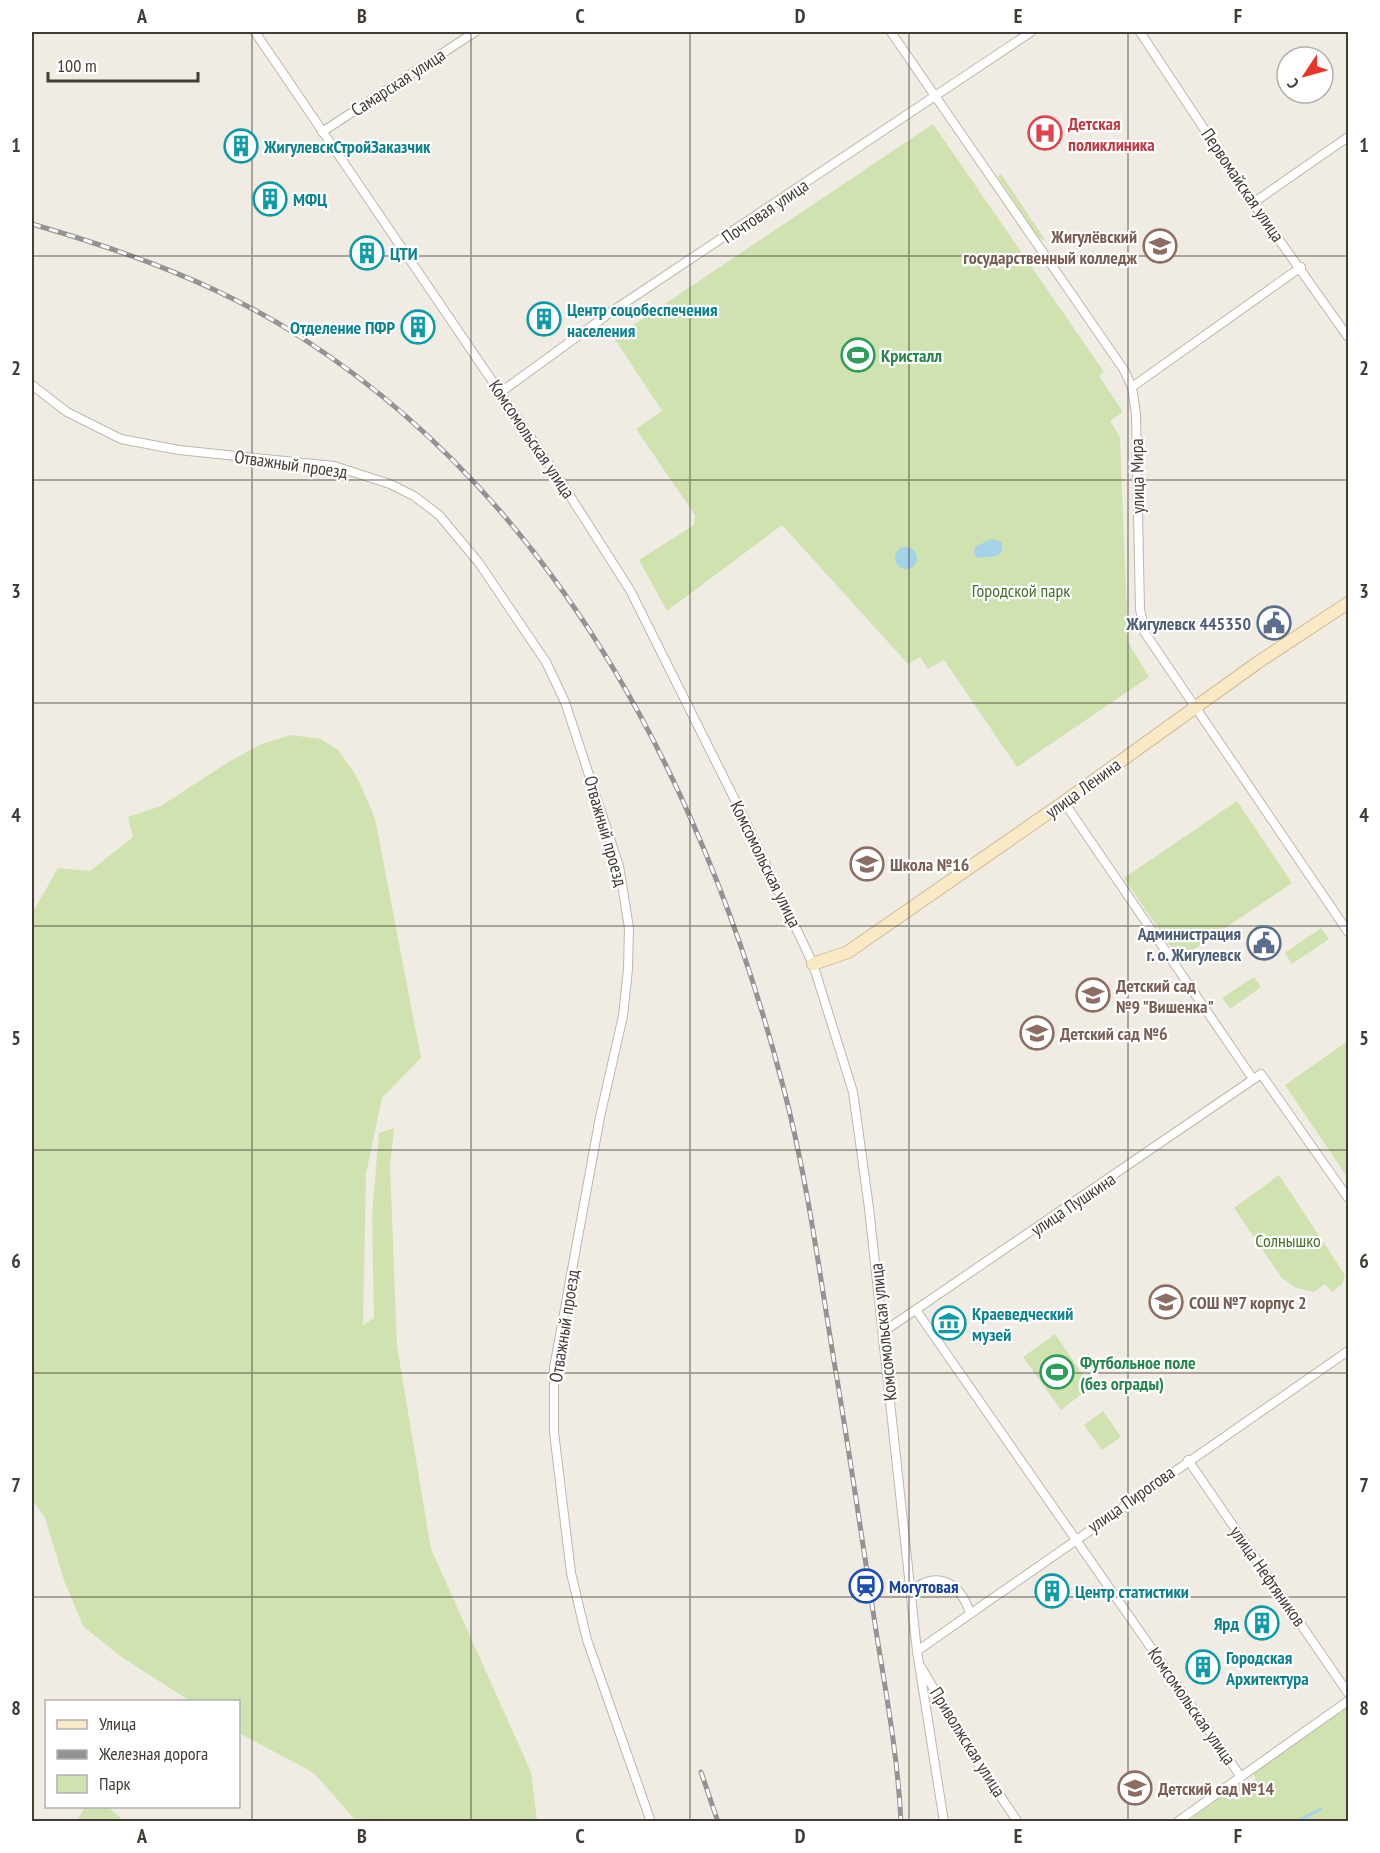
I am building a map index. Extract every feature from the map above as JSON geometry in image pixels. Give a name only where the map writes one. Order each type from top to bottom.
[{"type":"street","name":"Комсомольская улица","points":[[255,32],[501,392],[598,537],[630,590],[729,786],[813,964],[853,1092],[883,1332],[916,1651],[944,1821]]},
{"type":"street","name":"Самарская улица","points":[[322,132],[474,32]]},
{"type":"street","name":"улица Мира","points":[[891,32],[1124,370],[1132,387],[1136,414],[1140,609],[1145,633],[1348,932]]},
{"type":"street","name":"Почтовая улица","points":[[501,392],[597,322],[1031,32]]},
{"type":"street","name":"Первомайская улица","points":[[1140,32],[1253,203],[1345,326],[1348,337]]},
{"type":"street","points":[[1253,203],[1348,137]]},
{"type":"street","points":[[1132,387],[1301,267]]},
{"type":"street","name":"Отважный проезд","points":[[32,385],[67,412],[121,439],[179,450],[334,466],[390,484],[414,496],[439,515],[479,563],[546,662],[565,702],[620,866],[629,927],[628,969],[623,1016],[600,1118],[554,1368],[554,1432],[572,1573],[587,1640],[651,1821]]},
{"type":"street","name":"улица Ленина","points":[[813,964],[848,952],[1064,802],[1194,707],[1348,603]]},
{"type":"street","points":[[1064,802],[1253,1079]]},
{"type":"street","name":"улица Пушкина","points":[[883,1332],[1261,1074],[1348,1198]]},
{"type":"street","name":"Комсомольская улица","points":[[916,1310],[1241,1777]]},
{"type":"street","name":"улица Пирогова","points":[[916,1651],[1075,1538],[1348,1351]]},
{"type":"street","name":"улица Нефтяников","points":[[1188,1460],[1348,1693]]},
{"type":"street","points":[[910,1592],[920,1583],[937,1579],[952,1585],[964,1596],[970,1613]]},
{"type":"street","name":"Приволжская улица","points":[[919,1662],[977,1762],[1018,1821]]},
{"type":"street","points":[[1177,1821],[1348,1701]]},
{"type":"green space","name":"Кристалл","points":[[933,124],[1104,372],[1099,376],[1123,412],[1110,421],[1120,437],[1128,642],[1149,677],[1017,767],[944,660],[928,669],[920,657],[908,664],[782,525],[667,611],[639,560],[694,525],[695,515],[636,429],[662,411],[614,338]]},
{"type":"green space","points":[[1001,174],[1046,241],[1038,237],[998,177]]},
{"type":"green space","points":[[291,735],[321,739],[338,750],[357,777],[375,818],[421,1058],[382,1098],[366,1174],[363,1325],[374,1318],[372,1215],[379,1133],[394,1128],[390,1165],[397,1346],[431,1549],[531,1772],[537,1821],[356,1821],[314,1773],[240,1734],[240,1700],[188,1700],[120,1656],[83,1626],[64,1580],[45,1518],[32,1499],[32,914],[58,868],[90,871],[133,837],[128,817],[161,806],[230,761],[262,744]]},
{"type":"green space","points":[[1237,801],[1292,883],[1179,959],[1124,878]]},
{"type":"green space","points":[[1321,928],[1329,939],[1292,964],[1285,953]]},
{"type":"green space","points":[[1254,977],[1261,987],[1230,1009],[1222,998]]},
{"type":"green space","points":[[1348,1041],[1348,1178],[1285,1085]]},
{"type":"green space","name":"Солнышко","points":[[1279,1175],[1345,1275],[1342,1284],[1332,1292],[1325,1284],[1314,1292],[1296,1288],[1282,1278],[1234,1208]]},
{"type":"green space","name":"Футбольное поле (без ограды)","points":[[1055,1334],[1091,1387],[1061,1410],[1023,1357]]},
{"type":"green space","points":[[1103,1411],[1121,1437],[1102,1450],[1084,1425]]},
{"type":"green space","points":[[1348,1707],[1348,1821],[1187,1822],[1238,1783],[1242,1788],[1256,1779],[1253,1773]]},
{"type":"green space","points":[[84,1808],[109,1808],[124,1821],[77,1821]]},
{"type":"water","points":[[991,539],[1002,542],[1002,552],[996,556],[977,558],[974,553],[975,547]]},
{"type":"water","points":[[902,547],[910,547],[917,554],[917,562],[910,569],[902,569],[895,562],[895,554]]},
{"type":"waterway","points":[[1296,1822],[1321,1809]]},
{"type":"railway","points":[[32,224],[171,271],[238,301],[302,338],[394,406],[476,484],[548,571],[612,666],[666,765],[712,870],[751,977],[792,1123],[814,1235],[892,1729],[901,1822]]},
{"type":"railway","points":[[701,1772],[718,1822]]},
{"type":"place","name":"Детская поликлиника","points":[[1045,133]]},
{"type":"place","name":"ЖигулевскСтройЗаказчик","points":[[241,146]]},
{"type":"place","name":"МФЦ","points":[[270,199]]},
{"type":"place","name":"Жигулёвский государственный колледж","points":[[1160,246]]},
{"type":"place","name":"ЦТИ","points":[[367,253]]},
{"type":"place","name":"Центр соцобеспечения населения","points":[[544,319]]},
{"type":"place","name":"Отделение ПФР","points":[[418,327]]},
{"type":"place","name":"Кристалл","points":[[858,355]]},
{"type":"place","name":"Жигулевск 445350","points":[[1274,623]]},
{"type":"place","name":"Школа №16","points":[[867,864]]},
{"type":"place","name":"Администрация г. о. Жигулевск","points":[[1264,943]]},
{"type":"place","name":"Детский сад №9 \"Вишенка\"","points":[[1093,995]]},
{"type":"place","name":"Детский сад №6","points":[[1037,1033]]},
{"type":"place","name":"СОШ №7 корпус 2","points":[[1166,1302]]},
{"type":"place","name":"Краеведческий музей","points":[[949,1323]]},
{"type":"place","name":"Футбольное поле (без ограды)","points":[[1057,1372]]},
{"type":"place","name":"Могутовая","points":[[866,1586]]},
{"type":"place","name":"Центр статистики","points":[[1052,1591]]},
{"type":"place","name":"Ярд","points":[[1262,1623]]},
{"type":"place","name":"Городская Архитектура","points":[[1203,1667]]},
{"type":"place","name":"Детский сад №14","points":[[1135,1788]]},
{"type":"park label","name":"Городской парк","points":[[1021,590]]}]
